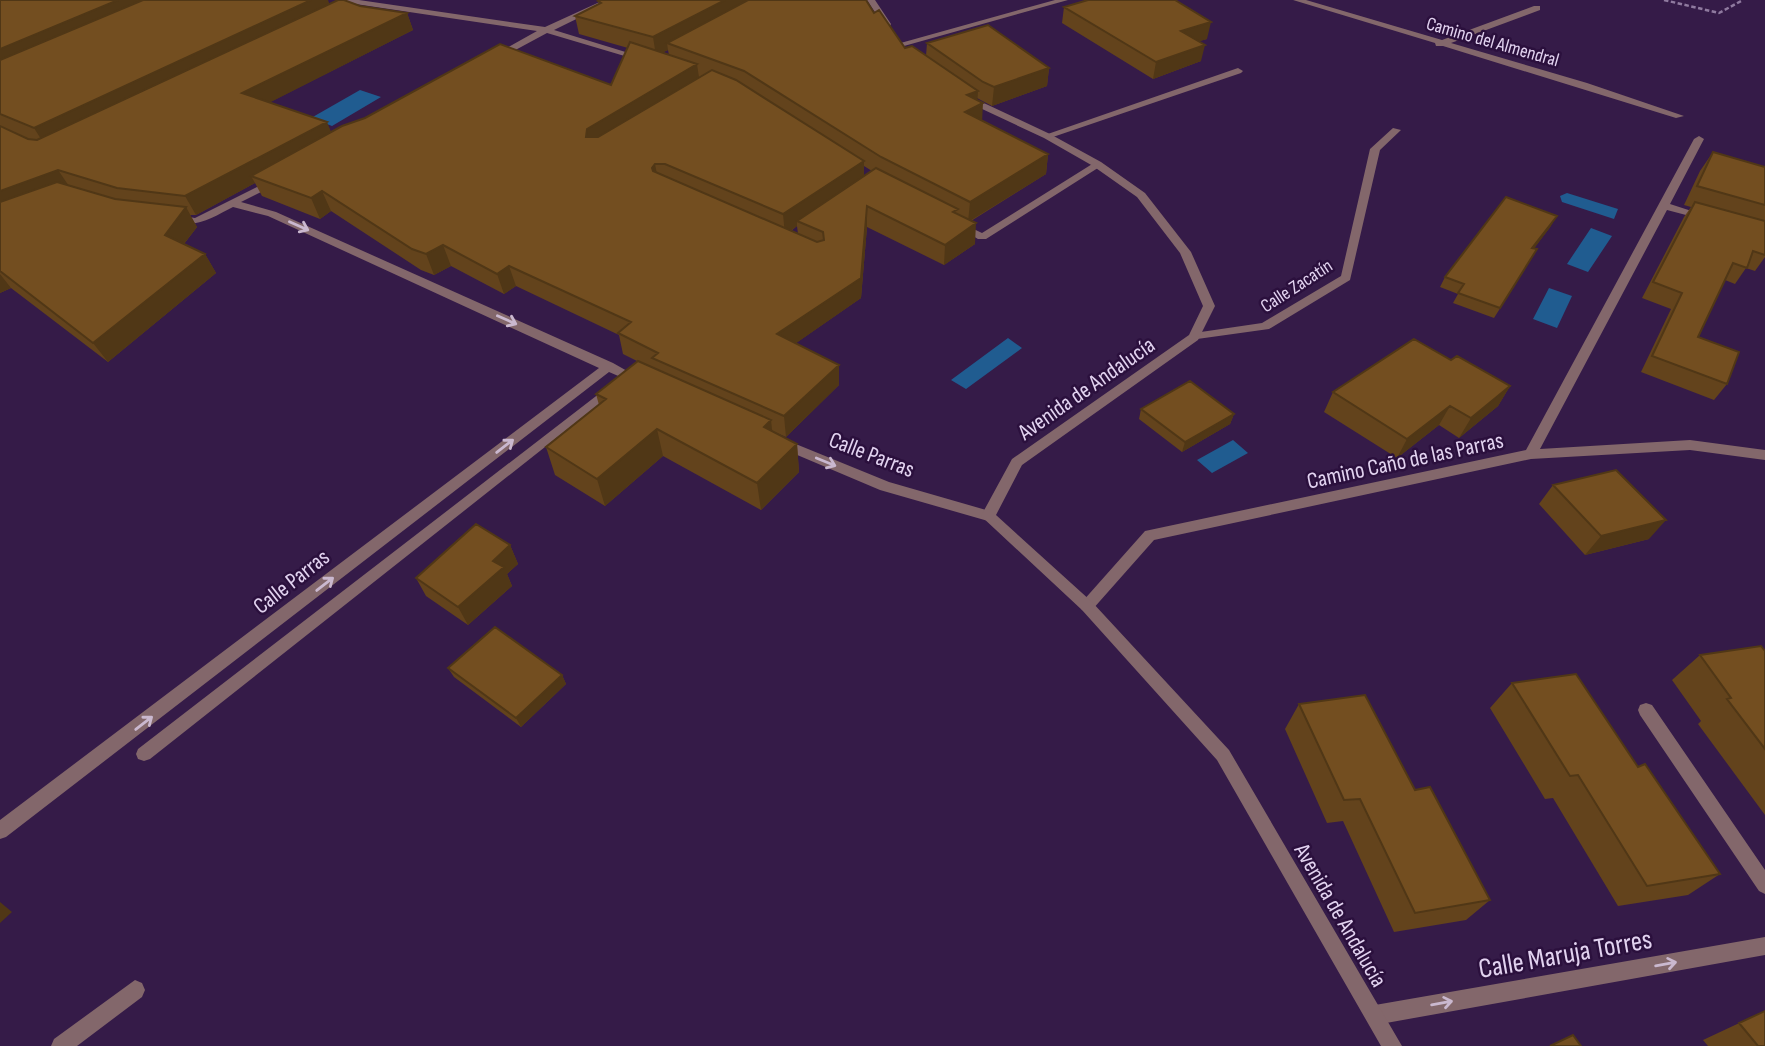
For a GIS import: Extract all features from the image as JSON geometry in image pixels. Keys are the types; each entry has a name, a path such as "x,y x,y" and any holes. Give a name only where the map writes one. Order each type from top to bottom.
{"street":[{"path":"342,0 546,30 657,62"},
{"path":"486,63 546,30 611,0"},
{"path":"871,0 905,50 1064,0"},
{"name":"Camino del Almendral","path":"1297,0 1602,90 1679,116"},
{"path":"347,10 360,4"},
{"path":"1439,44 1537,8"},
{"path":"1047,136 1238,71"},
{"name":"Avenida de Andalucía","path":"954,89 977,105 1047,136 1097,164 1141,195 1185,252 1209,306 1194,337 1017,462 988,516 1087,606 1223,755 1392,1046"},
{"name":"Calle Zacatín","path":"1194,337 1265,326 1346,278 1375,149 1396,130"},
{"path":"1531,454 1699,139"},
{"path":"947,218 982,237 1097,164"},
{"path":"169,218 197,221 235,204 283,177"},
{"path":"235,204 272,214 653,387"},
{"path":"1665,206 1715,220"},
{"name":"Calle Parras","path":"0,831 609,366"},
{"name":"Calle Parras","path":"144,754 628,376"},
{"name":"Calle Parras","path":"766,436 886,486 988,516"},
{"name":"Camino Caño de las Parras","path":"1087,606 1150,536 1531,454 1690,445 1765,455"},
{"path":"1646,710 1765,885"},
{"name":"Calle Maruja Torres","path":"1375,1015 1765,946"},
{"path":"61,1046 135,990"}],"path":[{"path":"1664,0 1719,13 1744,0"}],"water":[{"path":"360,90 381,97 332,126 311,118"},
{"path":"1567,193 1618,209 1614,219 1562,202 1560,196"},
{"path":"1591,228 1612,236 1588,272 1567,264"},
{"path":"1549,288 1572,296 1557,328 1533,319"},
{"path":"1008,338 1022,348 966,389 951,380"},
{"path":"1233,440 1248,453 1212,473 1197,460"}],"building":[{"path":"0,0 118,0 0,49"},
{"path":"143,0 311,0 34,128 0,114 0,60"},
{"path":"338,0 407,13 242,93 327,122 185,196 117,188 58,170 0,191 0,126 28,139 37,140"},
{"path":"725,0 653,37 575,16 601,3 598,1"},
{"path":"748,0 866,0 874,13 879,10 905,48 912,46 978,91 967,95 983,103 965,112 1048,154 970,202 881,157 744,71 667,43"},
{"path":"1088,0 1175,0 1211,22 1181,31 1205,45 1156,62 1064,7"},
{"path":"988,25 1049,68 994,87 927,43"},
{"path":"630,42 697,64 587,129 586,137 598,137 712,70 736,80 864,161 783,214 665,164 655,164 653,171 817,242 824,240 823,232 797,221 876,168 958,209 953,212 976,223 945,245 867,206 861,278 777,334 839,365 784,416 652,358 658,353 618,333 631,322 509,266 497,274 443,245 426,254 412,249 322,191 311,198 251,176 342,126 365,118 500,44 611,85"},
{"path":"1713,152 1765,167 1765,205 1697,186"},
{"path":"57,182 115,199 186,207 165,235 205,254 93,343 0,271 0,202"},
{"path":"1506,197 1557,216 1532,248 1537,249 1500,308 1458,293 1464,284 1445,277"},
{"path":"1695,202 1765,221 1765,255 1753,251 1747,268 1733,263 1698,337 1739,352 1727,384 1652,356 1682,293 1653,282"},
{"path":"1414,339 1451,360 1457,356 1510,386 1471,418 1450,406 1407,439 1333,392"},
{"path":"638,361 771,420 764,427 797,444 757,483 657,429 597,479 546,447 606,399 596,394"},
{"path":"1190,381 1234,414 1185,442 1141,409"},
{"path":"1616,470 1666,520 1601,536 1553,485"},
{"path":"476,524 510,545 493,561 504,567 458,607 416,578"},
{"path":"495,627 562,675 516,718 448,668"},
{"path":"1761,646 1765,651 1765,749 1727,699 1731,698 1700,655"},
{"path":"1576,674 1638,767 1645,764 1720,874 1647,886 1578,775 1570,776 1512,683"},
{"path":"1365,695 1415,790 1430,787 1490,900 1415,913 1360,799 1344,800 1299,704"},
{"path":"1765,1011 1765,1046 1758,1046 1739,1023"},
{"path":"1573,1035 1581,1046 1550,1046"}]}
